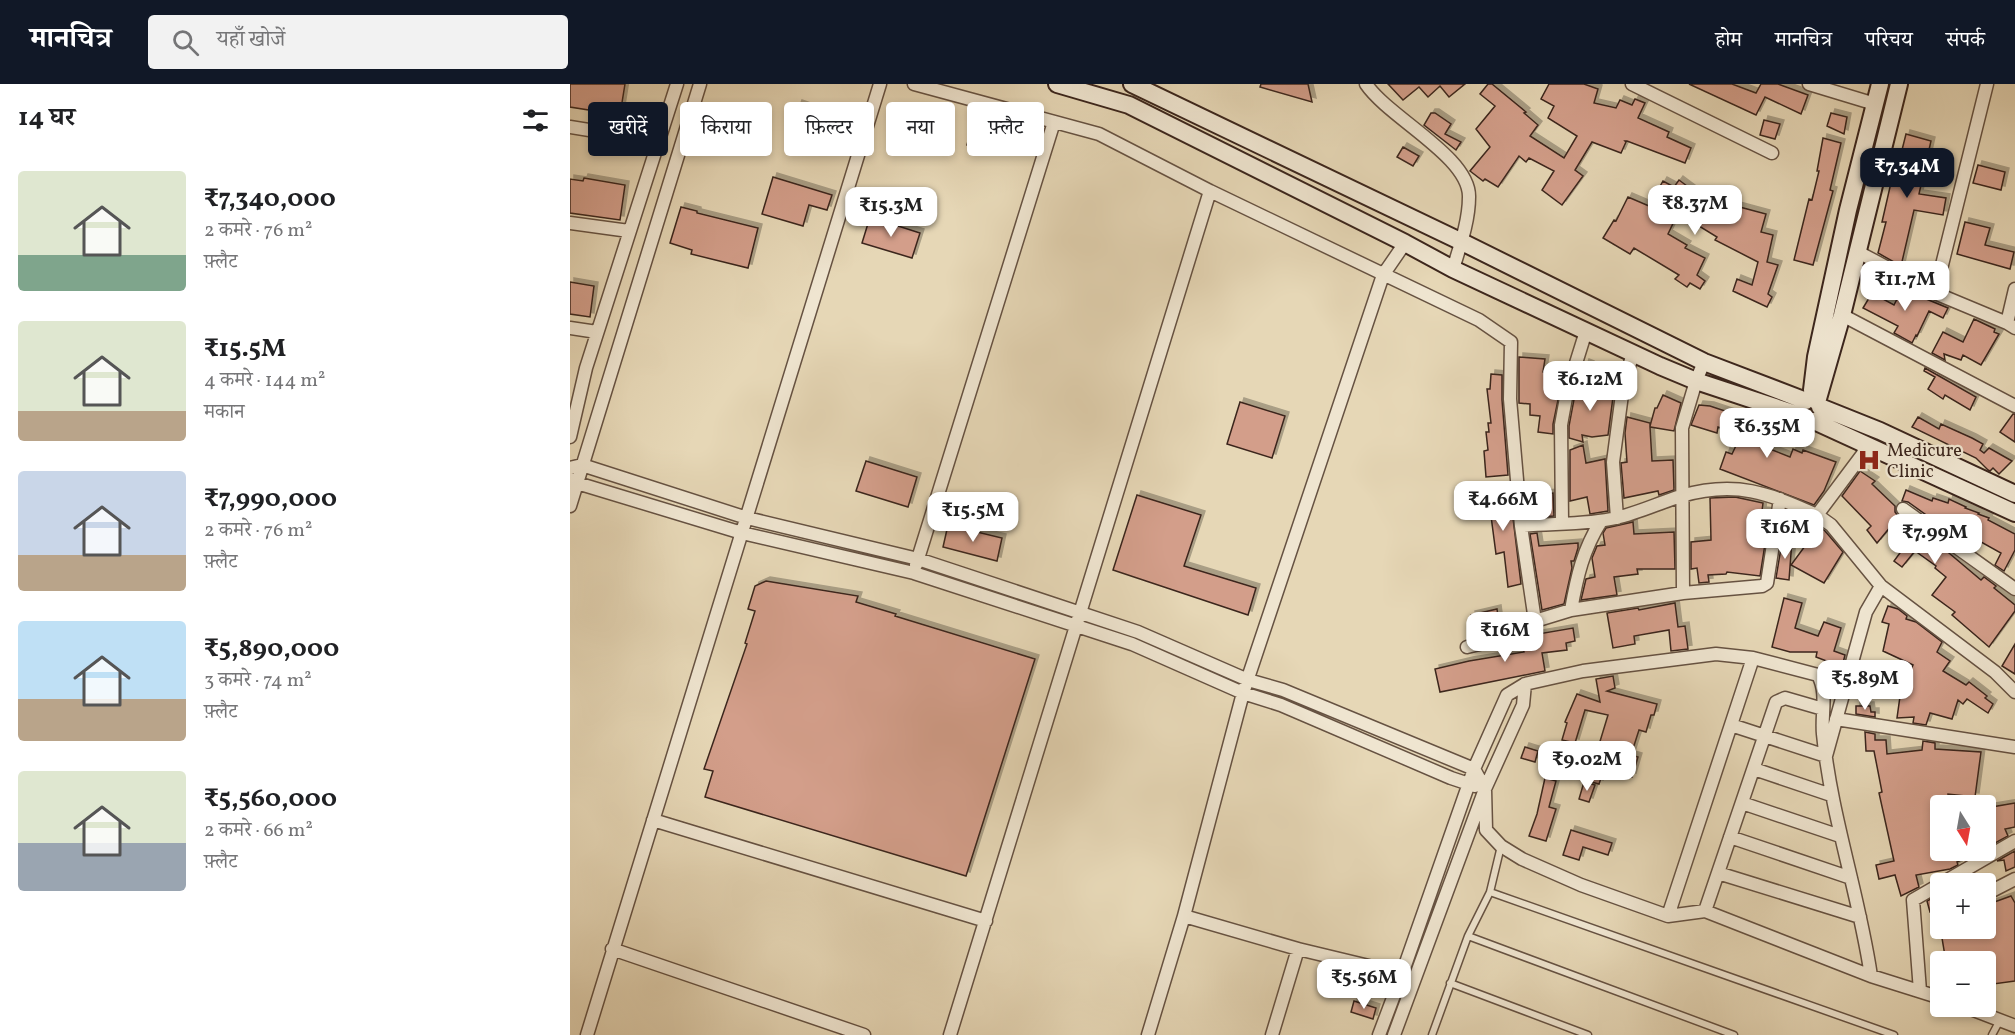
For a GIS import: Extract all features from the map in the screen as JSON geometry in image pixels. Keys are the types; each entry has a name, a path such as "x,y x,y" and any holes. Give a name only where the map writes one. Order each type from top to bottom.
{"main road":[{"path":"1057,84 1129,105 1453,269 1696,381 1811,408 1868,447 2015,513"},
{"path":"1132,84 1462,242 1704,362 1811,408 1880,431 2015,494"},
{"path":"1811,408 1816,357 1848,210 1880,84"},
{"path":"1811,408 1842,315 1899,84"}],"street":[{"path":"668,110 677,84"},
{"path":"570,506 576,467 700,84"},
{"path":"587,1035 880,84"},
{"path":"914,84 1099,134 1210,191 1479,320 1511,342 1510,399 1521,526 1535,621"},
{"path":"1366,84 1374,96 1438,148 1458,168 1470,196 1462,242 1453,269"},
{"path":"1632,84 1772,153"},
{"path":"1809,84 1875,104"},
{"path":"1935,293 1987,84"},
{"path":"914,573 1054,122"},
{"path":"570,127 588,130"},
{"path":"570,437 586,368 652,156"},
{"path":"950,1035 1210,191"},
{"path":"570,223 629,231"},
{"path":"1149,1035 1184,916 1243,693 1383,275 1405,243"},
{"path":"1858,252 1935,293 2011,326 2015,289"},
{"path":"1842,315 2015,406"},
{"path":"570,328 597,332"},
{"path":"1562,522 1561,425 1567,392 1586,331"},
{"path":"1617,518 1613,462 1623,387 1633,353"},
{"path":"1683,593 1682,429 1704,362"},
{"path":"1817,515 1868,447"},
{"path":"576,467 747,518 918,559 1077,619 1243,693 1281,705 1468,784 1485,789"},
{"path":"574,481 742,533 914,573 1077,619 1138,632 1248,680 1283,690 1474,769 1485,789 1486,830 1501,846 1522,859 1581,885 1668,916 1705,911 1871,976 1930,994"},
{"path":"1521,526 1601,521 1617,518 1683,495 1728,488 1752,490 1780,499 1817,515 1831,525 1881,586 1995,672 2015,692"},
{"path":"1467,647 1519,632 1535,621 1571,610 1683,593 1762,586 1767,583 1780,499"},
{"path":"1903,509 2015,589"},
{"path":"1571,610 1577,574 1589,540 1601,521"},
{"path":"1826,756 1866,612 1881,586"},
{"path":"1379,1035 1468,784 1507,695 1525,684 1583,671 1716,654 1753,658 1818,675 1824,685 1823,732 1831,795 1860,917 1871,976"},
{"path":"1668,916 1753,658"},
{"path":"1394,1035 1485,789 1523,705 1525,684"},
{"path":"1705,911 1776,702 1785,698 1823,709"},
{"path":"1836,719 2015,747"},
{"path":"1731,725 1826,756"},
{"path":"1754,769 1831,795"},
{"path":"1742,803 1840,836"},
{"path":"653,820 986,921"},
{"path":"1730,837 1851,878"},
{"path":"1920,991 1913,900 2015,842"},
{"path":"1718,873 1860,917"},
{"path":"1996,889 2015,879"},
{"path":"1184,916 1298,949 1402,974"},
{"path":"612,949 864,1035"},
{"path":"1272,1035 1298,949"},
{"path":"1992,1017 2015,1026"}],"lane":[{"path":"1432,1035 1468,936 1490,892 1501,846"},
{"path":"1490,892 1894,1035"},
{"path":"1468,936 1734,1035"},
{"path":"1450,983 1588,1035"},
{"path":"1992,1035 2000,1020"}],"building":[{"path":"570,84 625,84 622,102 588,102 588,110 570,107"},
{"path":"1261,84 1308,84 1312,102 1260,87"},
{"path":"1388,84 1465,84 1449,97 1440,86 1428,97 1419,87 1403,100"},
{"path":"1488,84 1492,84 1538,125 1530,136 1564,158 1577,136 1548,118 1554,106 1541,99 1549,84 1584,84 1598,89 1594,103 1616,108 1620,100 1632,105 1635,99 1645,103 1638,118 1669,132 1667,137 1691,148 1685,163 1627,141 1621,153 1592,142 1575,170 1583,176 1562,205 1542,190 1554,171 1529,158 1526,162 1519,156 1498,187 1485,179 1483,181 1470,171 1490,147 1476,129 1495,106 1480,94"},
{"path":"1689,84 1732,84 1756,93 1761,84 1778,84 1808,95 1801,114 1765,97 1756,115"},
{"path":"1431,113 1435,113 1451,124 1445,134 1461,142 1456,150 1424,125"},
{"path":"1831,113 1847,117 1844,134 1827,126"},
{"path":"1764,120 1780,124 1775,139 1760,135"},
{"path":"1906,134 1931,141 1919,194 1946,198 1943,215 1914,210 1901,266 1878,253 1886,222 1882,222 1890,187"},
{"path":"1823,138 1841,143 1830,190 1833,191 1813,265 1794,260 1809,199 1812,200 1819,171 1817,171"},
{"path":"1403,147 1419,156 1413,166 1397,157"},
{"path":"1978,165 2005,172 2001,190 1973,183"},
{"path":"773,177 832,195 827,210 809,205 803,226 762,214"},
{"path":"584,178 625,185 620,220 570,213 570,179 583,181"},
{"path":"1679,180 1711,204 1713,201 1730,209 1732,205 1766,214 1761,232 1773,235 1767,262 1778,265 1768,294 1772,297 1767,307 1733,291 1737,279 1752,285 1758,262 1715,240 1717,237 1678,213 1668,234 1687,245 1685,248 1705,258 1697,275 1705,281 1700,289 1690,283 1687,287 1675,279 1679,275 1634,248 1630,254 1603,238 1614,220 1616,221 1628,197 1649,206 1663,181 1674,187"},
{"path":"681,207 758,228 748,268 691,254 692,250 670,243"},
{"path":"870,217 920,233 912,258 862,243"},
{"path":"1965,222 1990,228 1985,245 2014,252 2010,269 1957,254"},
{"path":"570,282 594,286 590,317 570,314"},
{"path":"1902,289 1948,308 1943,318 1929,311 1912,343 1894,333 1898,326 1863,308 1872,293 1894,305"},
{"path":"1974,319 1995,329 1994,332 1999,334 1981,365 1963,355 1961,360 1944,354 1945,360 1932,353 1943,332 1963,342"},
{"path":"1519,357 1545,359 1543,372 1563,376 1553,434 1538,432 1540,416 1530,415 1530,404 1519,403"},
{"path":"1585,363 1590,365 1581,386 1613,397 1608,435 1592,437 1582,435 1583,442 1569,438 1569,426 1575,394"},
{"path":"1925,368 1976,397 1970,410 1945,395 1943,399 1928,389 1935,377 1924,371"},
{"path":"1491,374 1502,375 1508,475 1486,477 1484,451 1488,450 1486,432 1489,432 1488,423 1491,423 1487,389 1490,389"},
{"path":"1663,395 1681,403 1674,431 1650,427 1652,461 1673,460 1674,490 1659,495 1658,491 1624,498 1621,463 1627,462 1625,433 1627,417 1650,423 1650,426 1655,408"},
{"path":"1240,402 1285,416 1272,458 1227,444"},
{"path":"1699,405 1710,406 1749,419 1747,424 1760,428 1757,438 1772,444 1770,449 1790,457 1793,449 1802,453 1803,450 1836,462 1824,491 1814,505 1720,469 1726,452 1732,454 1741,435 1718,427 1717,433 1691,425"},
{"path":"2015,414 2015,442 2000,432"},
{"path":"1918,417 1939,429 1941,424 1983,444 1980,450 1984,453 1989,448 2012,461 1999,474 1993,468 1990,471 1976,458 1912,427"},
{"path":"1583,445 1586,463 1605,459 1608,511 1590,514 1587,497 1570,501 1570,450"},
{"path":"866,461 917,477 908,507 856,491"},
{"path":"1860,471 1875,481 1872,484 1895,506 1898,516 1943,548 1981,580 1984,577 1996,586 1994,588 2015,605 2015,611 1989,647 1952,615 1955,612 1932,595 1946,577 1935,568 1936,566 1915,551 1902,567 1894,561 1908,542 1892,525 1877,543 1867,530 1871,526 1842,496"},
{"path":"1906,490 1932,501 1933,498 1948,503 1949,499 1989,518 1988,520 2015,534 2015,550 2004,571 1995,565 2001,553 1972,537 1977,529 1950,518 1946,529 1908,502 1902,501"},
{"path":"1544,491 1544,494 1553,493 1554,516 1535,517 1533,493"},
{"path":"1510,493 1521,584 1508,587 1504,552 1496,554 1491,516 1476,517 1475,504 1477,500"},
{"path":"1137,495 1201,515 1184,566 1256,588 1248,615 1113,570"},
{"path":"1735,497 1763,503 1762,511 1770,512 1760,576 1727,572 1726,574 1708,575 1709,582 1699,583 1697,568 1691,569 1691,542 1711,540 1710,498"},
{"path":"1633,522 1634,534 1674,532 1675,569 1637,569 1638,574 1614,577 1617,595 1581,600 1586,579 1595,577 1592,558 1597,546 1605,545 1603,533 1606,528"},
{"path":"948,525 1002,538 997,561 943,547"},
{"path":"1819,527 1843,552 1824,583 1791,565"},
{"path":"1784,530 1785,540 1792,540 1789,580 1776,578"},
{"path":"1537,533 1539,546 1578,543 1574,561 1571,561 1572,568 1564,604 1542,610 1530,534"},
{"path":"766,581 858,596 856,602 896,614 895,616 1035,659 966,876 705,797 713,771 704,769 747,644 745,643 755,611 748,609 755,586"},
{"path":"1784,598 1802,603 1795,628 1818,636 1824,622 1841,628 1834,651 1845,655 1842,667 1816,657 1817,652 1790,652 1772,647"},
{"path":"1675,603 1678,627 1685,626 1688,649 1671,651 1669,630 1634,636 1635,644 1613,648 1607,613"},
{"path":"1888,606 1898,609 1907,616 1906,619 1916,622 1942,642 1937,652 1950,661 1943,671 1966,685 1969,682 1987,696 1985,698 1993,704 1988,713 1967,699 1963,704 1958,700 1952,719 1930,713 1926,725 1913,723 1914,717 1897,718 1903,675 1908,677 1913,665 1883,651 1889,624 1882,622"},
{"path":"1497,609 1499,624 1491,626 1491,630 1475,632 1471,615"},
{"path":"1573,628 1575,641 1566,643 1567,650 1542,653 1545,671 1440,692 1435,669 1524,652 1522,642 1539,637 1538,634"},
{"path":"2015,644 2015,674 2002,666"},
{"path":"1613,676 1615,688 1607,691 1657,704 1646,732 1639,730 1631,755 1638,757 1632,777 1604,769 1599,784 1588,781 1608,715 1585,710 1575,743 1562,740 1567,723 1565,722 1577,694 1600,702 1596,679"},
{"path":"1856,706 1870,706 1871,712 1875,712 1875,717 1856,714"},
{"path":"1865,732 1875,734 1875,740 1886,740 1887,754 1922,750 1923,741 1935,743 1935,749 1981,752 1975,795 1930,795 1930,861 1959,861 1958,865 1950,869 1916,875 1919,887 1901,896 1895,875 1879,879 1876,865 1894,861 1879,793 1882,792 1874,751 1866,751"},
{"path":"1525,747 1538,751 1535,762 1521,758"},
{"path":"1545,778 1556,781 1549,807 1556,809 1546,841 1529,836 1537,814"},
{"path":"1584,782 1595,785 1589,802 1579,799"},
{"path":"2015,803 2015,827 2005,829 2008,836 1996,843 1996,806"},
{"path":"1571,830 1612,843 1608,855 1583,847 1579,860 1563,855"},
{"path":"2015,851 2015,867 2006,871 2004,860 1997,861"},
{"path":"2011,896 2015,903 2015,981 1996,984 1996,951 1944,951 1942,939 1996,939 1996,901"},
{"path":"1354,1001 1376,1008 1373,1019 1351,1012"}],"place":[{"name":"Medicure Clinic","path":"1869,460"}]}
